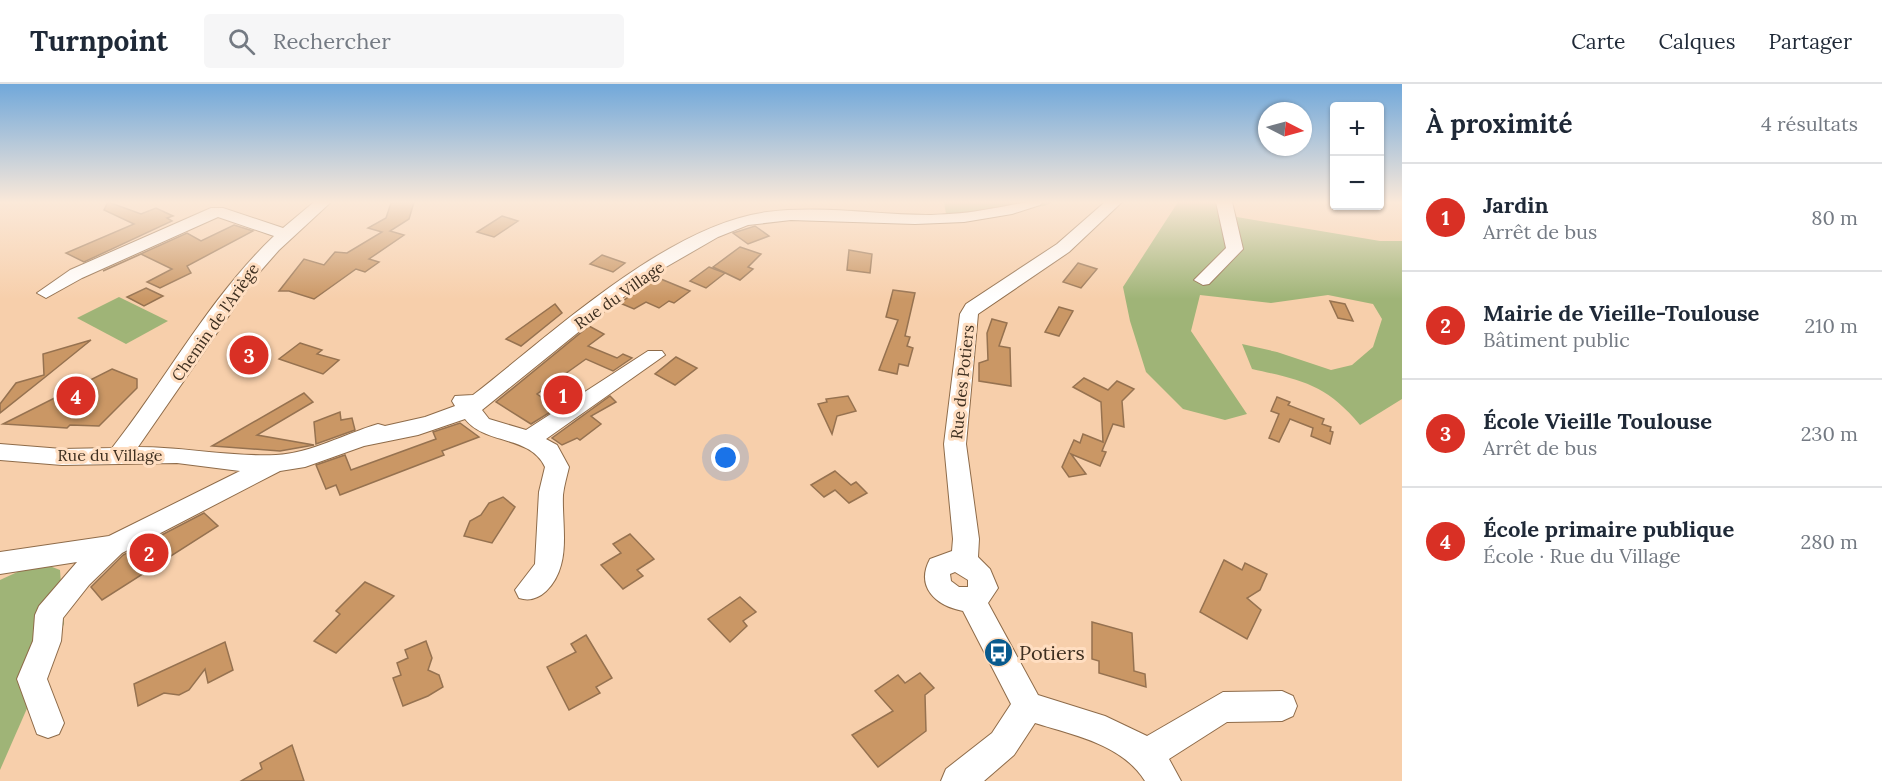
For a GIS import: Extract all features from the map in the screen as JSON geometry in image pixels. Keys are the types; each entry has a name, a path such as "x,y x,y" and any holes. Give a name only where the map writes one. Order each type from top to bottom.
{"street":[{"path":"46,293 76,274 166,235"},
{"name":"Chemin de l'Ariège","path":"122,451 155,409 239,283 285,235"},
{"name":"Rue du Village","path":"0,452 62,457 122,451 231,462 277,463 305,459 364,438 436,422 508,376 623,288 715,235"},
{"name":"Rue des Potiers","path":"1028,706 972,600 954,598 937,583 936,574 939,567 954,561 964,562 966,539 955,444 969,314 973,308 1063,248 1078,235"},
{"path":"1203,280 1235,249 1232,235"},
{"path":"529,439 655,355"},
{"path":"465,404 481,424 489,429 529,439 549,451 557,466 551,492 548,564 542,576 529,590"},
{"path":"0,563 46,554 90,551 115,545 277,463"},
{"path":"48,723 32,679 47,641 49,615 79,577 115,545"},
{"path":"958,781 1003,744 1028,706 1103,731 1146,755 1164,781"},
{"path":"1146,755 1223,707 1282,706"}],"green space":[{"path":"1157,235 1341,235 1380,241 1402,241 1402,399 1360,425 1336,400 1324,392 1299,381 1252,369 1242,344 1277,352 1331,370 1352,365 1373,347 1382,319 1373,304 1328,295 1271,303 1200,295 1191,331 1247,414 1225,420 1183,409 1146,372 1130,321 1123,287"},
{"path":"119,297 168,321 126,344 77,318"},
{"path":"39,562 60,570 64,624 0,770 0,580"}],"building":[{"path":"109,235 143,235 84,262 66,253"},
{"path":"184,235 190,235 201,241 214,235 246,235 187,266 191,273 160,288 147,282 172,269 141,254 103,271"},
{"path":"378,235 404,235 369,259 379,262 365,272 356,269 314,299 289,291 279,291 304,259 324,265 335,252 347,253"},
{"path":"735,235 769,236 748,244"},
{"path":"740,247 761,254 748,267 753,269 740,280 713,267"},
{"path":"849,250 872,254 870,273 847,270"},
{"path":"602,255 625,263 613,272 590,264"},
{"path":"1078,263 1097,269 1081,288 1063,282"},
{"path":"709,267 725,273 706,288 690,281"},
{"path":"656,277 690,291 674,303 669,301 659,308 646,302 634,309 620,303"},
{"path":"146,288 163,296 144,306 127,297"},
{"path":"893,290 915,293 905,336 910,337 907,346 913,348 908,366 899,364 897,374 879,370 898,320 886,317"},
{"path":"1330,301 1345,304 1353,321 1338,318"},
{"path":"555,304 562,313 521,346 506,339"},
{"path":"1059,307 1073,311 1059,336 1045,332"},
{"path":"992,319 1007,323 999,346 1010,348 1011,386 979,381 979,363 988,360 987,333"},
{"path":"589,326 604,334 588,346 617,358 623,354 632,358 613,371 586,359 537,394 557,408 531,424 496,402"},
{"path":"91,340 0,413 0,404 16,383 44,375 43,354"},
{"path":"300,343 322,350 317,354 339,360 323,374 279,359"},
{"path":"676,357 697,368 675,385 655,374"},
{"path":"112,369 137,379 137,388 99,426 70,425 67,428 3,424"},
{"path":"1084,378 1108,390 1117,381 1134,389 1122,401 1124,427 1113,424 1102,451 1106,452 1100,466 1071,454 1086,474 1069,477 1062,467 1074,440 1080,443 1083,434 1103,442 1101,402 1073,387"},
{"path":"304,393 313,402 257,435 314,445 280,451 212,446"},
{"path":"610,396 616,402 591,416 601,424 580,440 577,438 562,445 552,438"},
{"path":"848,396 856,411 837,416 832,434 818,404 827,402 826,399"},
{"path":"1277,397 1290,402 1288,405 1324,419 1322,424 1331,427 1330,431 1333,432 1330,444 1311,436 1313,428 1290,419 1279,442 1269,438 1279,414 1271,411"},
{"path":"340,412 341,420 352,418 355,430 316,444 314,422"},
{"path":"460,423 479,437 442,451 444,455 340,495 336,485 326,489 316,465 345,455 351,470 436,439 433,432"},
{"path":"835,471 851,485 856,482 867,493 849,503 835,490 824,497 811,485"},
{"path":"503,497 515,507 492,543 464,536 470,521 481,515 489,503"},
{"path":"204,513 218,526 102,600 91,587 123,555"},
{"path":"630,534 654,559 637,570 643,576 623,589 601,565 621,553 613,544"},
{"path":"1224,560 1242,570 1245,563 1267,574 1260,590 1247,598 1261,610 1247,639 1200,612"},
{"path":"365,582 394,596 336,653 314,641 340,614 336,611"},
{"path":"740,597 756,612 743,621 747,626 730,642 708,619"},
{"path":"1092,622 1132,633 1134,671 1145,674 1146,687 1099,673 1099,661 1092,659"},
{"path":"586,635 612,678 596,687 600,693 569,710 547,667 576,652 571,644"},
{"path":"426,641 432,658 428,670 439,675 443,687 403,706 393,678 401,675 397,663 408,658 405,650"},
{"path":"225,642 233,670 208,683 205,669 189,690 179,695 164,693 138,706 134,684"},
{"path":"920,673 934,688 925,695 926,731 878,767 852,735 893,711 875,691 898,675 905,683"},
{"path":"292,745 304,781 241,781 262,769 260,763"}],"place":[{"name":"École Vieille Toulouse","path":"249,355"},
{"name":"Jardin","path":"563,395"},
{"name":"École primaire publique","path":"76,396"},
{"name":"Mairie de Vieille-Toulouse","path":"149,553"},
{"name":"Potiers","path":"998,652"}]}
